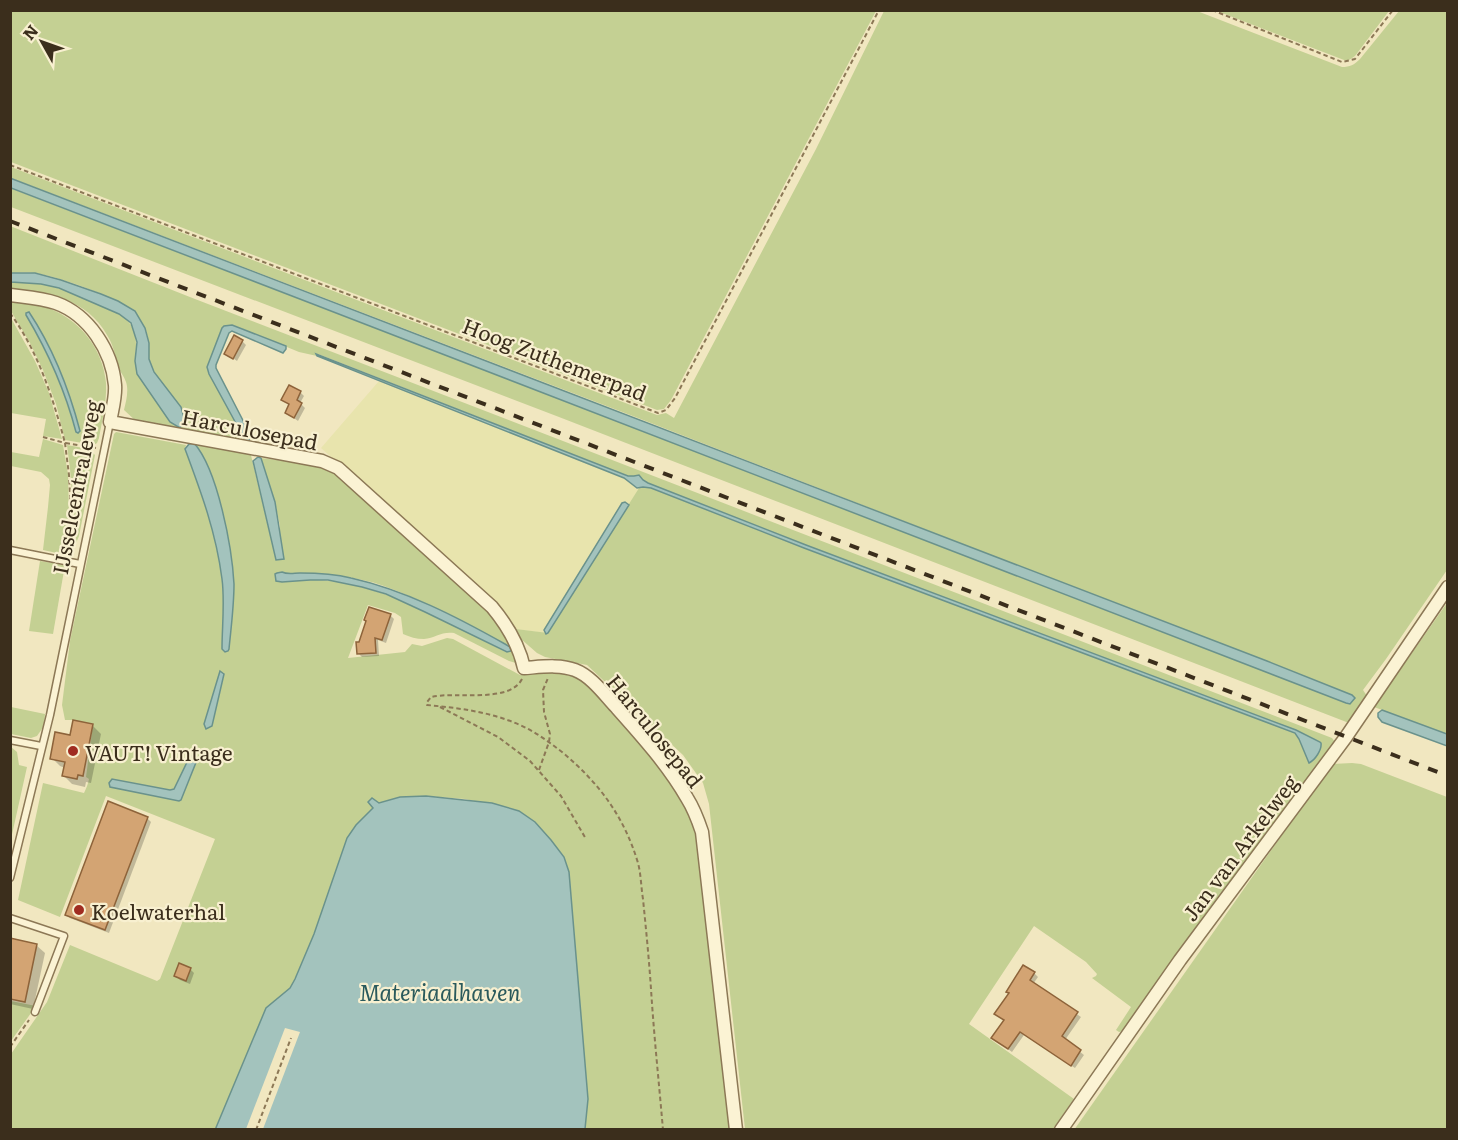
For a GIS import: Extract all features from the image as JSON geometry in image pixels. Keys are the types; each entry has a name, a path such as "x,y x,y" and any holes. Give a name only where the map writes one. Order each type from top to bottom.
{"street":[{"name":"IJsselcentraleweg","path":"10,296 57,303 90,326 102,344 111,365 115,386 110,422"},
{"name":"Harculosepad","path":"110,422 322,462 338,468 492,607 520,652 524,668 551,667 575,670 587,677 608,698 656,754 683,791 694,811 703,840 736,1130"},
{"name":"Jan van Arkelweg","path":"1061,1130 1193,942 1346,737 1448,587"}],"lane":[{"name":"IJsselcentraleweg","path":"10,878 50,715 77,564 110,422"},
{"path":"10,550 77,564"},
{"path":"10,740 41,746"},
{"path":"10,918 63,936 35,1012"}],"path":[{"name":"Hoog Zuthemerpad","path":"10,165 658,413 666,410 675,398 879,10"},
{"path":"1212,10 1342,62 1355,59 1392,10"},
{"path":"10,314 22,332 43,375 54,403 65,443 77,564"},
{"path":"43,437 104,450"},
{"path":"539,770 550,734 544,712 543,690 551,667"},
{"path":"524,668 521,682 512,690 486,695 450,694 430,697 427,702 428,705 451,707 499,717 521,725 549,742 582,770 609,801 626,831 639,865 663,1130"},
{"path":"438,706 498,737 530,761 561,796 586,839"},
{"path":"10,1047 35,1012"},
{"path":"255,1130 291,1038"}],"shaded area":[{"path":"379,381 624,478 639,488 629,505 622,503 544,630 545,633 516,629 495,602 321,448"}],"green space":[{"path":"10,11 876,11 671,400 664,409 657,410 11,162"},
{"path":"884,11 1197,11 1347,67 1360,59 1399,11 1447,11 1447,570 1363,690 1367,696 1349,723 11,207 10,188 1350,704 1352,695 11,178 11,167 657,415 666,413 674,418 816,149"},
{"path":"1217,11 1389,11 1355,56 1344,60"},
{"path":"10,226 1332,738 1335,742 1200,923 1124,1031 1116,1030 1131,1007 1092,978 1097,974 1086,962 1034,926 969,1024 1074,1099 1053,1129 745,1129 709,804 703,783 683,755 587,665 545,657 537,653 521,639 516,629 548,633 639,488 651,488 1295,733 1309,762 1321,743 1296,730 806,545 648,483 637,476 628,476 318,354 317,356 299,352 233,325 224,326 209,374 242,434 238,441 137,422 124,410 127,385 118,366 111,342 99,323 78,305 52,295 11,289 11,282 39,283 63,290 91,300 126,319 135,334 135,361 181,407 152,368 144,326 134,312 114,299 56,278 31,273 11,273"},
{"path":"10,302 34,304 55,311 77,325 94,345 104,370 106,390 99,438 94,445 65,440 56,404 43,370 11,311","holes":["28,312 49,346 60,370 73,406 79,433 76,432 55,372 26,315"]},
{"path":"11,318 35,361 49,393 62,439 43,436 46,419 11,413"},
{"path":"116,432 186,445 185,449 216,545 222,579 222,649 225,652 229,649 234,600 230,551 217,490 203,455 194,443 250,451 276,560 280,526 261,458 319,465 335,471 500,622 518,661 516,663 509,661 454,633 424,639 408,636 403,634 401,617 368,605 348,658 405,652 412,644 422,646 447,638 453,639 520,675 562,671 586,681 669,777 697,827 732,1129 217,1129 235,1084 215,1129 11,1130 11,1054 47,1002 70,945 157,981 160,979 215,839 106,796 60,917 18,900 43,783 84,793 89,779 86,777 93,724 65,720 62,705 70,641","holes":["286,574 341,576 384,586 461,620 505,644 506,652 426,611 370,589 312,580 282,582","223,672 212,726 204,724","190,757 197,760 181,800 112,779 174,789","401,797 465,799 519,811 535,822 564,857 366,816 378,805"]},
{"path":"43,439 63,445 68,474 70,552 66,555 43,550 49,479 41,472 11,466 11,452 39,457"},
{"path":"67,445 89,449 95,455 76,543 70,469"},
{"path":"40,561 65,565 53,634 29,631"},
{"path":"1447,603 1447,734 1374,707"},
{"path":"11,707 45,714 44,726 37,736 31,738 11,734"},
{"path":"11,747 17,752 19,765 27,767 11,839"},
{"path":"1332,764 1361,764 1447,797 1447,1129 1074,1130"},
{"path":"11,1001 36,1006 11,1041"}],"water":[{"path":"10,178 1267,661 1355,698 1350,704 1346,703 11,188"},
{"path":"11,273 35,273 61,280 118,301 135,311 145,328 149,343 149,359 154,372 181,407 185,421 180,428 170,422 137,374 135,361 137,342 131,323 119,314 59,288 11,282"},
{"path":"29,312 46,340 59,369 76,415 80,431 78,433 55,372 26,315"},
{"path":"232,325 286,346 283,353 232,331 229,333 216,365 251,436 249,440 244,438 207,367 222,328"},
{"path":"316,354 628,476 639,475 648,483 806,545 1296,730 1320,742 1319,752 1309,763 1295,733 651,488 637,488 624,478"},
{"path":"194,443 203,455 217,490 230,551 234,600 229,649 225,652 222,649 222,579 216,545 185,449 189,444"},
{"path":"258,457 261,458 275,502 284,559 276,560 253,461"},
{"path":"622,503 629,505 546,634 544,630"},
{"path":"282,572 339,576 371,583 430,605 510,647 511,651 507,652 386,594 328,580 276,581 275,574"},
{"path":"220,671 224,674 212,726 206,729 204,724"},
{"path":"1382,710 1447,734 1447,746 1382,722 1378,713"},
{"path":"190,756 197,760 179,801 110,787 109,783 112,779 174,789"},
{"name":"Materiaalhaven","path":"426,796 492,803 519,811 535,822 564,857 569,872 588,1099 585,1129 215,1130 266,1008 290,988 295,979 314,934 347,838 373,808 368,802 372,798 379,803 400,797"}],"pier":[{"path":"285,1028 300,1032 263,1129 246,1129"}],"building":[{"path":"234,335 243,340 233,359 224,354"},
{"path":"289,385 301,391 297,400 302,403 294,418 285,413 289,404 281,400"},
{"path":"369,607 391,614 382,640 375,638 376,653 357,654 356,642 359,642"},
{"path":"73,720 93,724 83,776 78,775 77,779 62,776 65,762 50,759 55,732 70,735"},
{"name":"Koelwaterhal","path":"108,801 148,817 105,930 65,915"},
{"path":"10,938 37,944 25,1002 10,999"},
{"path":"179,963 191,968 186,981 174,976"},
{"path":"1023,965 1035,972 1030,980 1078,1012 1062,1036 1081,1050 1071,1066 1020,1032 1008,1049 991,1038 1004,1020 994,1014 1009,993 1006,992"}],"railway":[{"path":"10,221 1448,776"}],"place":[{"name":"VAUT! Vintage","path":"73,751"},
{"name":"Koelwaterhal","path":"79,910"}]}
